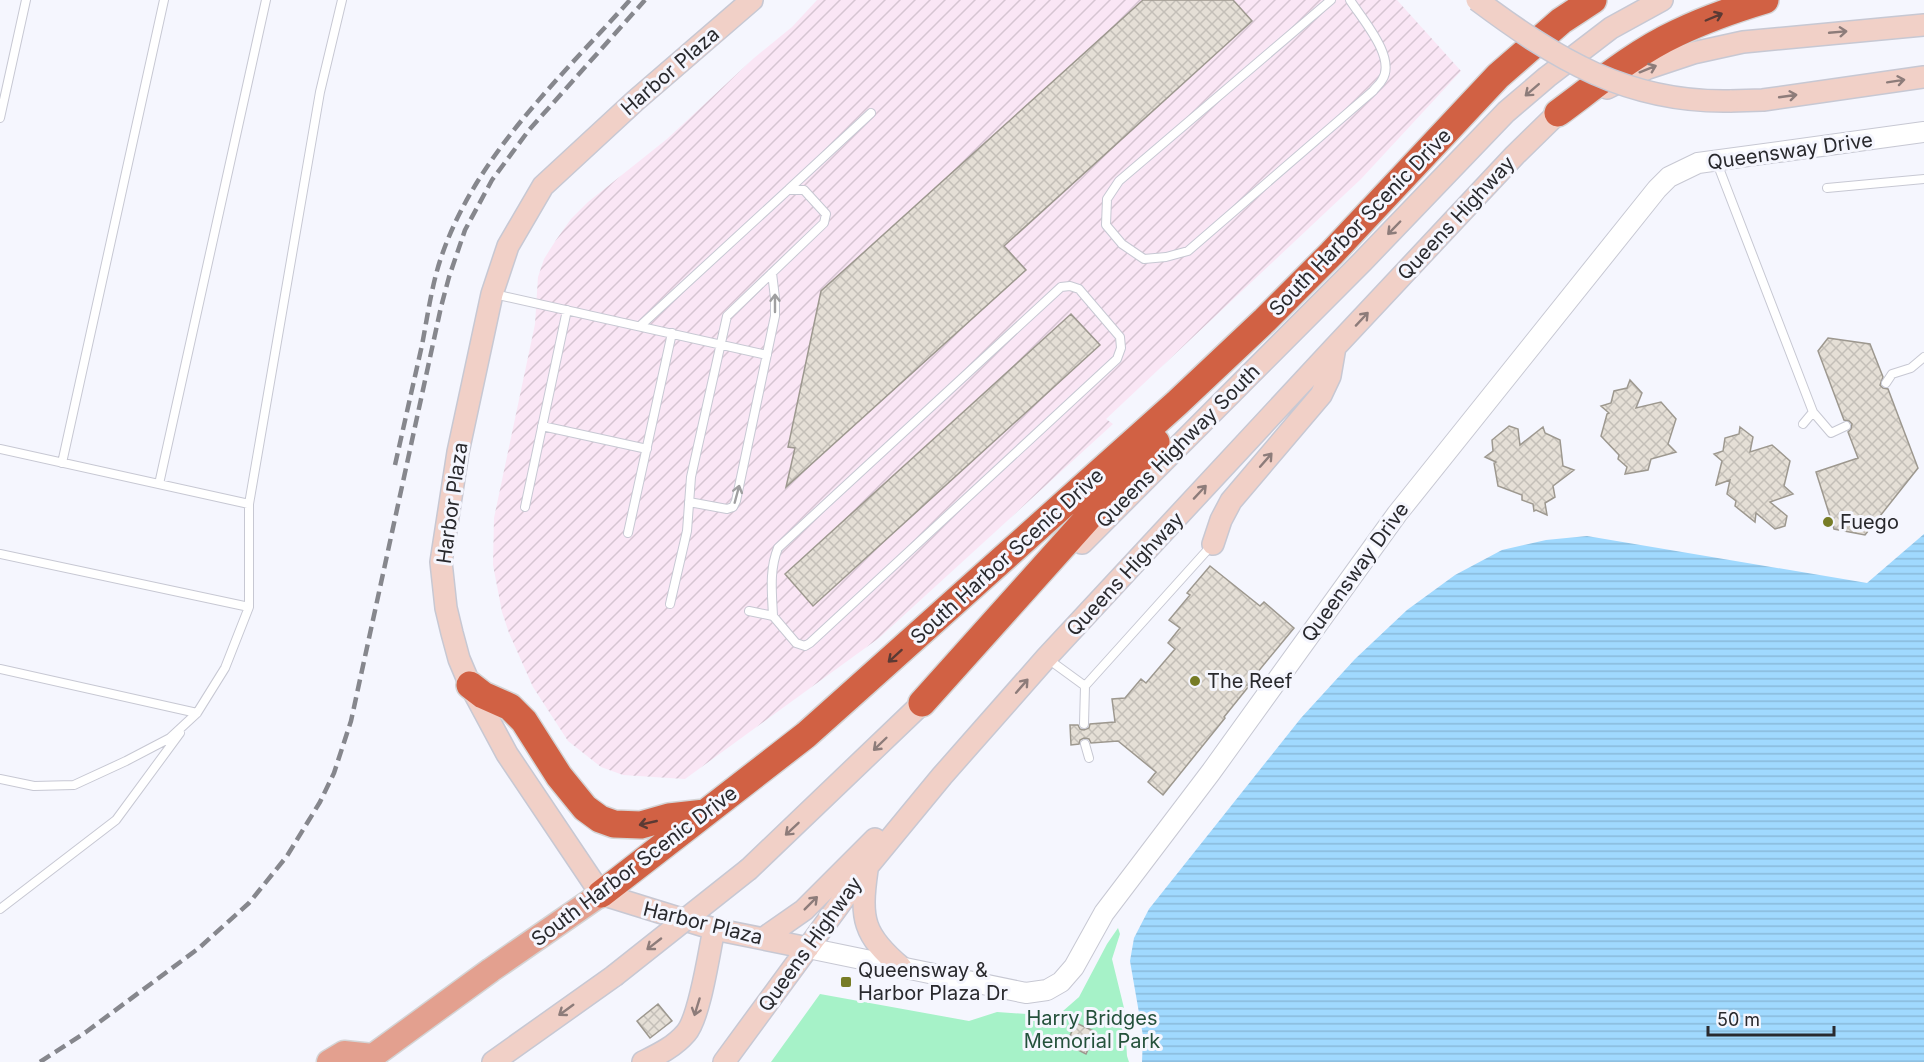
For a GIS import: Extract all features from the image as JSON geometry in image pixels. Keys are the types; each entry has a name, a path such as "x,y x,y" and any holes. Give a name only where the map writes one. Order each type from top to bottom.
{"highway":[{"name":"South Harbor Scenic Drive","path":"602,894 807,735 1177,403 1331,254 1498,76 1562,21 1593,0"},
{"path":"1558,113 1630,60 1676,33 1765,0"},
{"path":"922,704 1265,320"},
{"path":"470,685 483,695 510,707 524,721 559,776 585,808 600,819 614,824 641,825 683,814 705,813"}],"main road":[{"name":"Harbor Plaza","path":"752,0 635,101 543,186 508,246 492,294 458,452 441,562 446,608 459,658 470,685 507,754 602,894 714,929 808,948"},
{"path":"1477,0 1532,40 1587,71 1649,93 1702,102 1763,100 1924,77"},
{"name":"Queens Highway South","path":"493,1062 614,976 749,869 922,704 1363,261 1506,112 1611,28 1662,0"},
{"name":"Queens Highway","path":"724,1062 867,867 942,776 1047,658 1335,347 1515,155 1558,113 1648,68 1693,53 1772,38 1924,25"},
{"path":"1213,544 1221,519 1231,501 1321,395 1330,376 1335,347"},
{"path":"764,938 804,910 998,714"},
{"path":"867,867 864,892 865,920 868,930 886,954 901,967"},
{"name":"South Harbor Scenic Drive","path":"329,1062 344,1053 371,1059 491,970 602,894"},
{"path":"643,1062 666,1051 687,1032 697,1008 714,929"}],"street":[{"name":"Queensway Drive","path":"808,948 1026,993 1047,990 1061,982 1074,967 1104,913 1211,772 1397,514 1657,189 1669,177 1698,163 1924,132"}],"lane":[{"path":"0,118 26,0"},
{"path":"62,463 164,0"},
{"path":"159,484 266,0"},
{"path":"0,909 116,820 194,716 225,668 249,607 249,504 320,92 342,0"},
{"path":"1331,0 1119,182 1107,199 1107,225 1122,244 1144,259 1166,257 1188,250 1384,79 1387,65 1383,52 1350,0"},
{"path":"640,326 872,113"},
{"path":"1717,162 1813,412 1831,433 1846,426"},
{"path":"1827,188 1924,179"},
{"path":"670,604 687,531 691,477 727,316 824,223 826,214 804,190 788,190"},
{"path":"689,502 727,509 733,507 736,501 775,316 776,298 772,273"},
{"path":"749,611 773,616 796,643 804,646 810,643 1117,359 1121,348 1120,337 1079,289 1070,286 1061,287 778,548 771,572 773,616"},
{"path":"492,294 767,355"},
{"path":"525,507 567,310"},
{"path":"628,533 672,333"},
{"path":"1886,383 1892,374 1911,368 1924,357"},
{"path":"1803,424 1813,412"},
{"path":"542,426 647,449"},
{"path":"0,449 249,504"},
{"path":"1084,724 1085,686 1213,544"},
{"path":"0,554 249,607"},
{"path":"1047,658 1085,686"},
{"path":"0,669 194,716"},
{"path":"0,779 34,786 74,785 170,738 194,716"},
{"path":"1085,744 1089,758"}],"shaded area":[{"path":"817,0 1397,0 1461,71 1361,179 1106,419 1113,424 879,638 685,779 623,775 601,767 568,741 533,687 502,612 493,565 494,518 535,324 538,277 544,259 556,240 571,219 588,202 667,139 754,58 792,27"}],"green space":[{"name":"Harry Bridges Memorial Park","path":"1118,928 1120,934 1112,959 1124,1008 1129,1062 771,1062 820,994 969,1021 997,1012 1041,1015 1063,1011 1079,997"}],"water":[{"path":"1924,534 1924,1062 1142,1062 1143,1036 1130,961 1134,938 1149,909 1301,718 1355,659 1407,610 1455,575 1502,550 1546,540 1587,536 1867,583"}],"building":[{"path":"1143,0 1233,0 1252,21 1004,246 1026,270 786,487 795,448 788,447 821,291"},
{"path":"1071,314 1100,345 813,606 785,574"},
{"path":"1828,338 1870,344 1883,377 1880,385 1888,389 1918,468 1865,535 1834,529 1816,472 1858,458 1848,432 1852,424 1844,420 1818,351"},
{"path":"1630,380 1642,393 1636,408 1661,402 1676,419 1668,444 1676,452 1651,459 1648,470 1625,474 1627,467 1601,436 1609,413 1601,406 1611,403 1614,391 1627,388"},
{"path":"1509,426 1518,429 1520,445 1543,427 1545,433 1560,440 1563,466 1574,470 1553,486 1555,497 1545,503 1547,515 1534,511 1533,504 1522,500 1522,495 1498,486 1494,463 1496,462 1485,457 1493,451 1492,440"},
{"path":"1740,427 1753,437 1750,452 1772,445 1790,461 1784,486 1793,494 1770,502 1787,516 1785,526 1775,529 1756,513 1755,522 1735,506 1736,501 1727,494 1730,480 1716,485 1722,461 1714,454 1723,451 1725,438 1739,434"},
{"name":"The Reef","path":"1210,566 1260,606 1264,602 1294,628 1163,795 1148,782 1156,772 1118,741 1091,743 1089,739 1084,738 1079,744 1071,745 1070,725 1078,725 1084,730 1089,728 1090,724 1115,722 1112,699 1125,698 1141,679 1146,683 1175,649 1168,643 1180,628 1169,620 1190,595 1187,593"},
{"path":"658,1004 672,1021 650,1038 637,1021"},
{"path":"1076,1023 1096,1032 1086,1054 1066,1044"}],"railway":[{"path":"395,465 436,275 443,252 459,216 478,181 524,117 630,0"},
{"path":"40,1062 86,1032 199,948 249,903 287,856 320,802 334,773 351,721 441,307 465,230 492,180 529,130 645,0"}],"place":[{"name":"Fuego","path":"1828,522"},
{"name":"The Reef","path":"1195,681"},
{"name":"Queensway & Harbor Plaza Dr","path":"846,982"}]}
